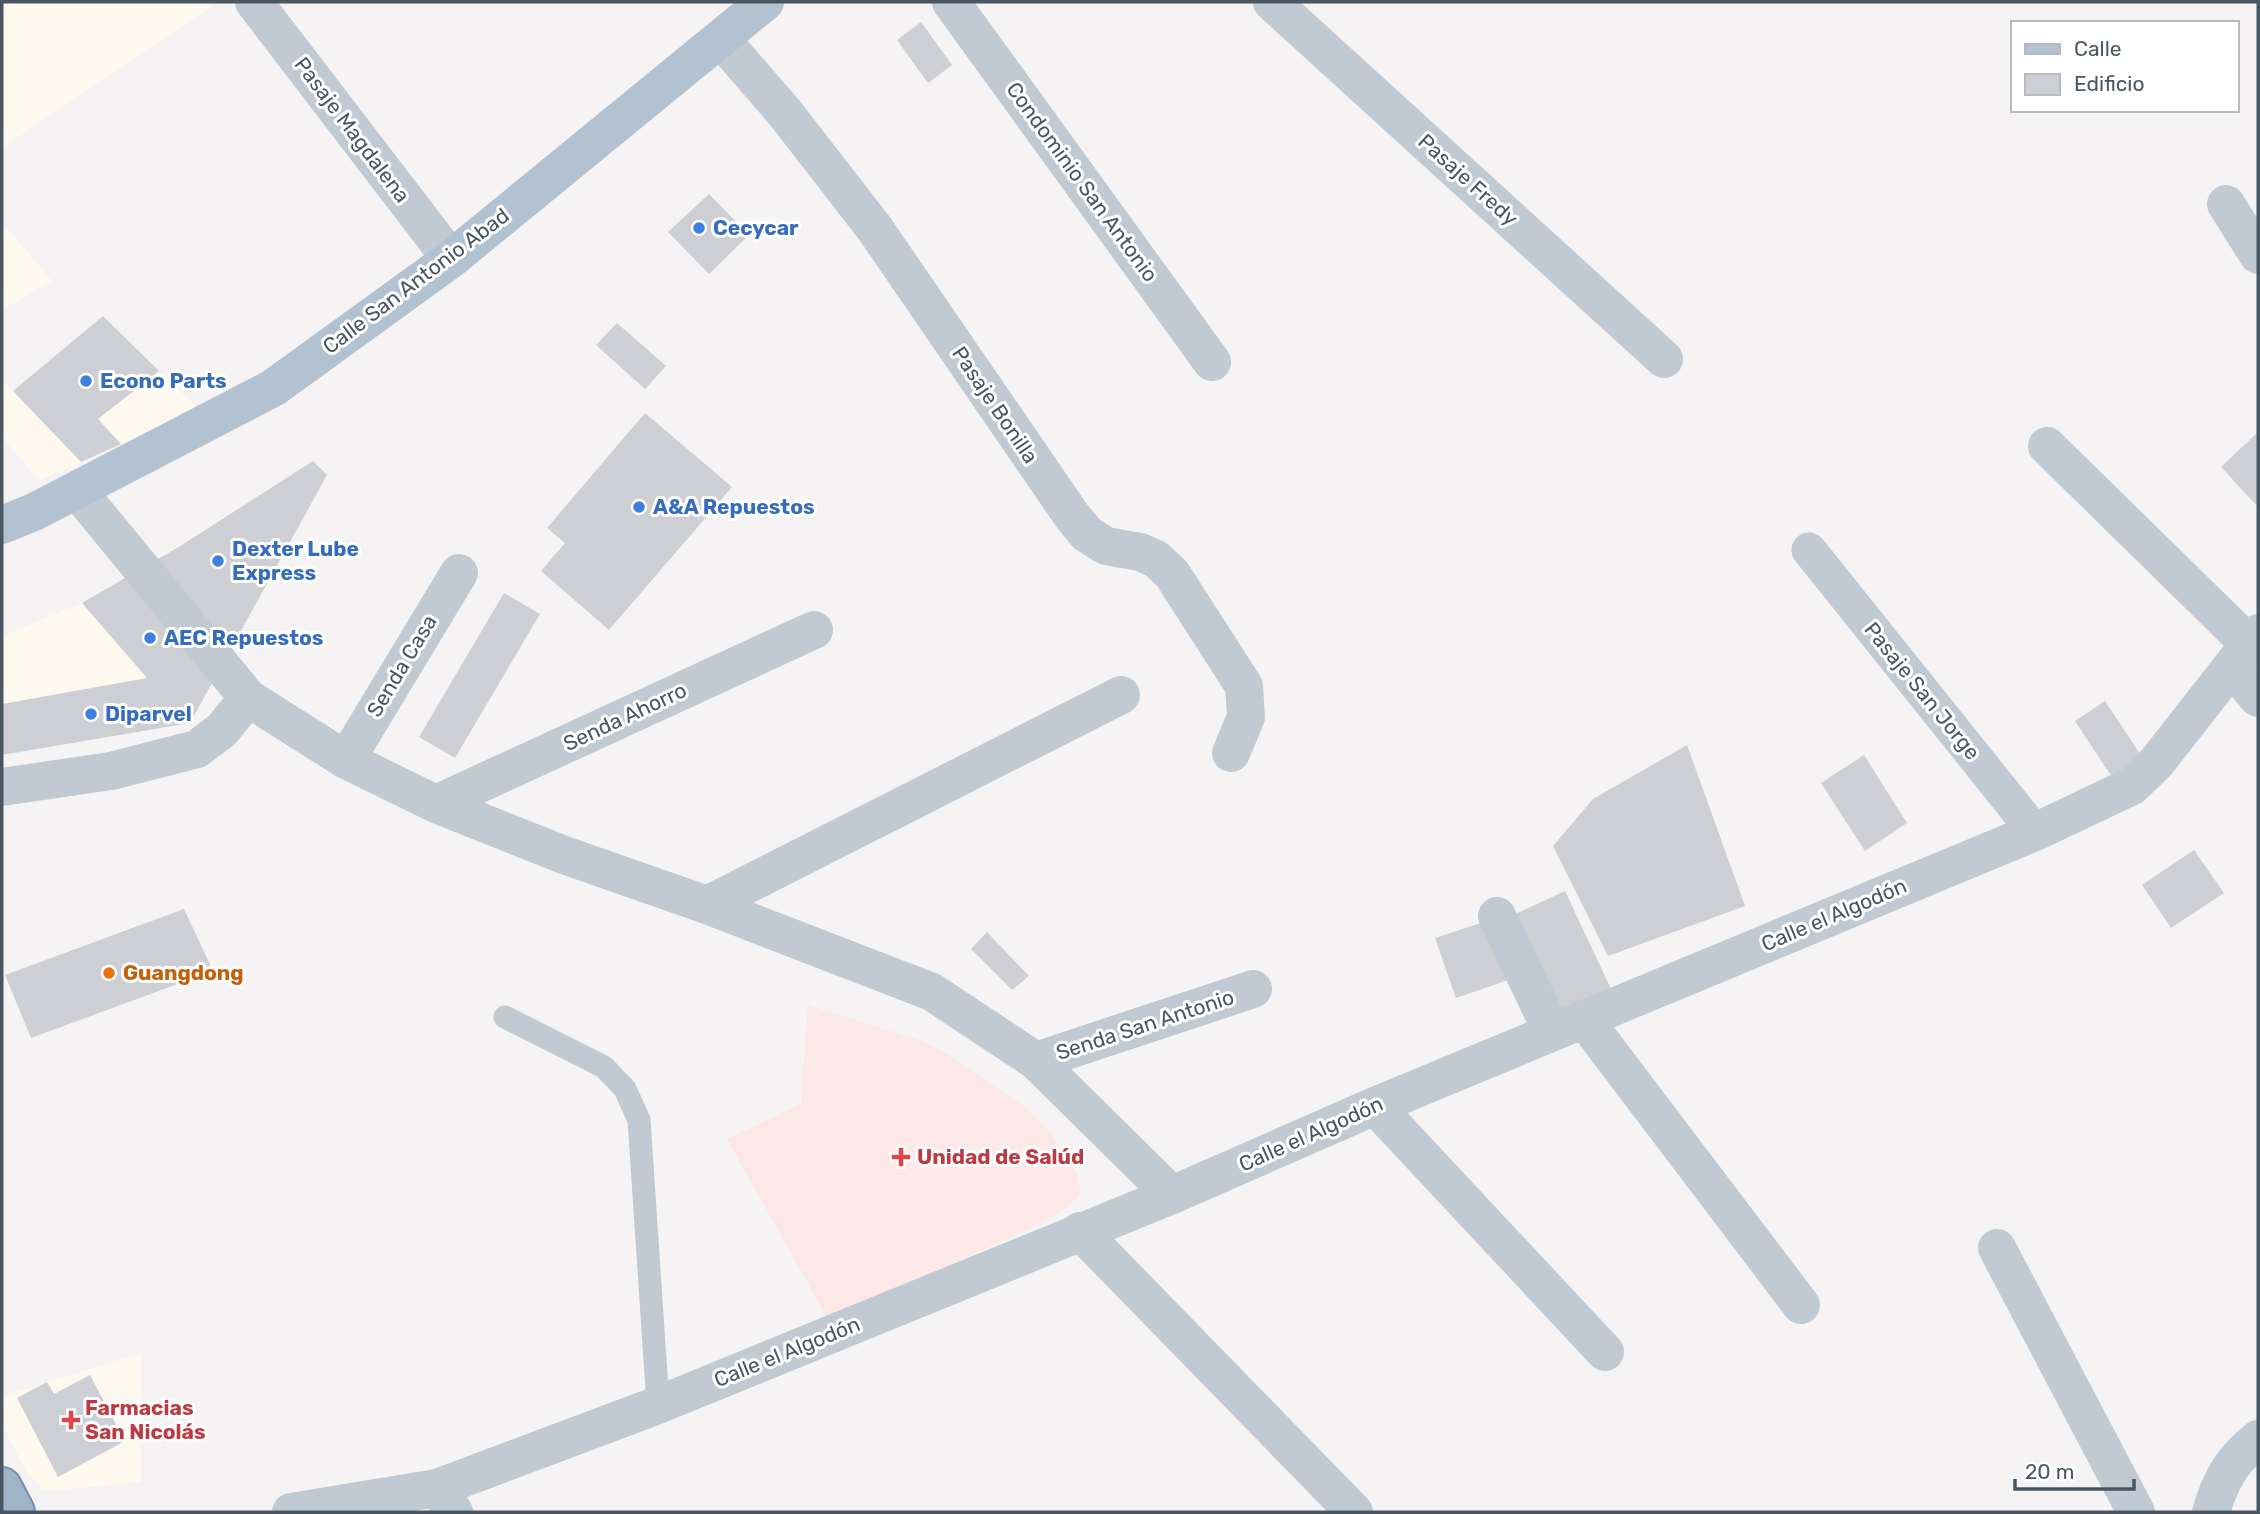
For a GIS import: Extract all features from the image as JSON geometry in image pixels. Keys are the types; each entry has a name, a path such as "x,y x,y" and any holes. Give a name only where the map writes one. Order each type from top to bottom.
{"highway":[{"path":"2,1487 15,1512"}],"main road":[{"name":"Calle San Antonio Abad","path":"2,535 18,519 273,388 450,259 765,2"}],"street":[{"name":"Pasaje Magdalena","path":"254,2 450,259"},
{"name":"Condominio San Antonio","path":"951,2 1212,362"},
{"name":"Pasaje Fredy","path":"1272,2 1664,359"},
{"name":"Pasaje Bonilla","path":"721,39 785,113 874,229 1087,534 1105,547 1140,552 1156,559 1172,573 1244,686 1246,717 1231,753"},
{"path":"2226,204 2258,255"},
{"path":"2047,446 2247,648 2258,698"},
{"path":"77,490 248,698 346,760 436,804 564,855 707,905 932,992 1036,1061 1172,1195"},
{"name":"Pasaje San Jorge","path":"1809,550 2035,832"},
{"name":"Senda Casa","path":"346,760 459,573"},
{"name":"Senda Ahorro","path":"436,804 814,630"},
{"name":"Calle el Algodón","path":"291,1512 446,1500 658,1405 1172,1195 1375,1106 2035,832 2132,786 2156,763 2247,648"},
{"path":"707,905 1121,695"},
{"path":"2,787 111,771 197,748 222,730 248,698"},
{"path":"1497,916 1568,1026 1801,1305"},
{"name":"Senda San Antonio","path":"1036,1061 1253,989"},
{"path":"1375,1106 1605,1352"},
{"path":"1080,1231 1354,1512"},
{"path":"1997,1248 2136,1512"},
{"path":"2211,1512 2219,1484 2239,1454 2258,1439"}],"lane":[{"path":"505,1017 604,1067 625,1089 639,1120 658,1405"}],"shaded area":[{"path":"2,2 207,2 211,7 2,148"},
{"path":"2,222 52,281 2,310"},
{"path":"103,316 198,409 39,481 2,437 2,380 14,391"},
{"path":"313,461 327,475 190,723 2,755 2,636 82,603"},
{"name":"Unidad de Salúd","path":"808,1005 925,1042 950,1055 1028,1109 1051,1133 1077,1175 1080,1191 1078,1197 1060,1212 1035,1226 829,1321 727,1139 801,1104"},
{"path":"141,1353 141,1482 53,1491 42,1489 28,1474 2,1425 2,1396"}],"building":[{"path":"921,22 952,65 928,83 897,40"},
{"path":"709,194 749,235 709,274 668,232"},
{"name":"Econo Parts","path":"103,316 159,371 98,419 121,444 81,462 13,391"},
{"path":"617,323 666,366 645,389 596,345"},
{"name":"A&A Repuestos","path":"645,413 732,487 609,630 541,571 565,543 547,528"},
{"path":"2258,432 2258,507 2221,467"},
{"path":"313,461 327,475 190,723 2,755 2,704 147,678 82,603 177,548"},
{"path":"504,593 540,614 455,758 419,737"},
{"path":"2105,701 2142,757 2112,777 2075,721"},
{"path":"1687,745 1745,906 1608,956 1553,846 1593,799"},
{"path":"1864,755 1907,823 1865,851 1821,783"},
{"path":"2194,850 2224,893 2171,928 2142,885"},
{"path":"1565,891 1612,991 1558,1017 1511,916"},
{"name":"Guangdong","path":"184,909 213,971 31,1038 5,975"},
{"path":"1490,920 1511,979 1456,998 1435,938"},
{"path":"987,932 1029,976 1012,990 971,949"},
{"name":"Farmacias San Nicolás","path":"90,1375 125,1441 58,1477 17,1398 47,1382 54,1394"}],"place":[{"name":"Cecycar","path":"699,228"},
{"name":"Econo Parts","path":"86,381"},
{"name":"A&A Repuestos","path":"639,507"},
{"name":"Dexter Lube Express","path":"218,561"},
{"name":"AEC Repuestos","path":"150,638"},
{"name":"Diparvel","path":"91,714"},
{"name":"Guangdong","path":"109,973"},
{"name":"Unidad de Salúd","path":"901,1157"},
{"name":"Farmacias San Nicolás","path":"71,1420"}]}
